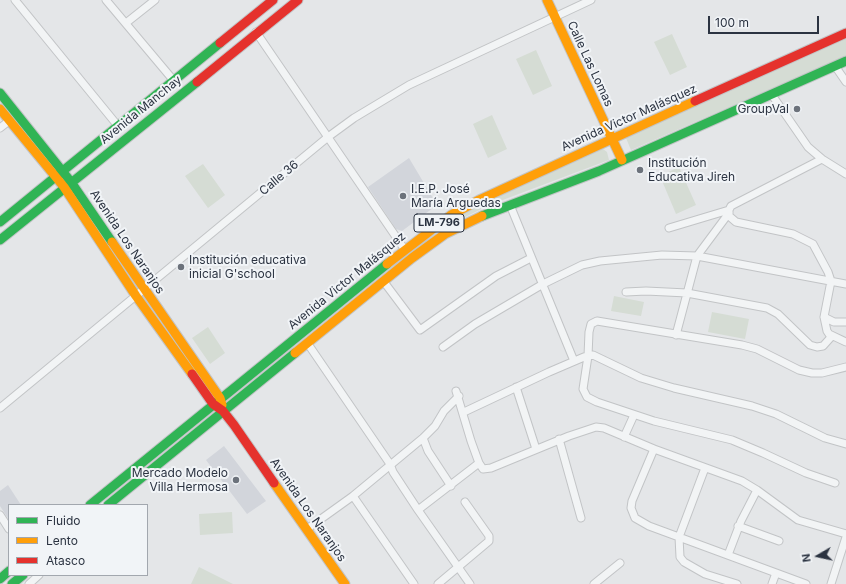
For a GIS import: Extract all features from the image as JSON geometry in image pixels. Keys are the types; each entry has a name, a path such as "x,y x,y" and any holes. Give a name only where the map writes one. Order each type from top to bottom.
{"street":[{"path":"15,0 118,126"},
{"path":"106,0 174,81"},
{"path":"126,23 155,0"},
{"name":"Avenida Manchay","path":"0,222 273,0"},
{"name":"Avenida Manchay","path":"0,240 256,32 298,0"},
{"name":"Calle Las Lomas","path":"547,0 622,160"},
{"name":"Calle 36","path":"0,408 328,137 366,109 409,85 591,0"},
{"path":"256,32 405,250"},
{"name":"Avenida Victor Malásquez","path":"91,504 217,401 441,222 467,206 846,33"},
{"name":"Avenida Victor Malásquez","path":"109,504 445,234 470,221 599,171 846,61"},
{"path":"835,66 846,82"},
{"name":"Avenida Los Naranjos","path":"0,93 145,289 223,411 345,584"},
{"path":"772,95 804,142 822,159 846,174"},
{"name":"Avenida Los Naranjos","path":"0,109 59,173"},
{"path":"0,128 10,121"},
{"path":"676,334 697,256 729,211 737,204 822,159"},
{"name":"Avenida Los Naranjos","path":"68,184 136,296 217,401"},
{"path":"510,205 574,361"},
{"path":"670,228 729,211"},
{"path":"729,211 730,219 736,222 793,234 810,242 816,248 831,281 824,317 827,331 832,336 846,342"},
{"path":"443,347 479,321 543,284 571,269 591,262 662,255 697,256 846,284"},
{"path":"384,282 420,330 496,276 532,258"},
{"path":"626,292 646,291 686,293 772,309 810,345 817,347 823,346 832,336"},
{"path":"824,317 834,322 846,322"},
{"path":"835,483 806,473 732,440 634,415 591,399 584,395 582,389 588,356 590,326 595,321 603,321 750,347 799,370 812,373 822,373 846,367"},
{"path":"308,344 390,464 393,472 418,510 470,584"},
{"path":"464,412 574,361 588,356 598,356 631,374 658,384 759,408 776,414 825,438 846,444"},
{"path":"516,387 536,449"},
{"path":"307,529 353,496 423,438 435,426 458,393 479,463 481,467 486,469 559,439 600,427 654,449 742,481 798,520 846,534"},
{"path":"624,437 634,415"},
{"path":"423,438 428,451 451,486"},
{"path":"559,439 581,518"},
{"path":"654,449 632,501 632,511 635,518 649,526 806,584"},
{"path":"418,510 479,463"},
{"path":"705,468 678,537 680,557 684,562 705,574 737,584"},
{"path":"728,555 738,526 757,490"},
{"path":"353,496 414,584"},
{"path":"438,584 489,541 489,536 465,502"},
{"path":"0,515 8,527"},
{"path":"738,526 779,541"},
{"path":"831,584 846,537"},
{"path":"594,584 620,563"},
{"path":"0,579 8,572"},
{"path":"772,584 776,573"},
{"path":"12,584 22,576"},
{"path":"29,584 38,576"}],"shaded area":[{"path":"672,34 687,67 670,75 654,42"},
{"path":"846,38 846,56 631,150 626,138"},
{"path":"536,50 552,86 533,95 516,59"},
{"path":"492,115 507,149 488,158 473,124"},
{"path":"603,149 607,152 609,160 492,204 438,230 456,216"},
{"name":"I.E.P. José María Arguedas","path":"409,158 437,205 402,231 396,229 368,187"},
{"path":"203,164 225,195 208,208 185,176"},
{"path":"679,167 696,205 676,214 660,176"},
{"path":"614,296 644,302 641,316 611,311"},
{"path":"712,312 749,319 745,339 708,332"},
{"path":"208,327 225,353 210,364 192,338"},
{"name":"Mercado Modelo Villa Hermosa","path":"224,446 266,501 247,514 206,460"},
{"path":"8,485 20,504 8,504 8,518 0,506 0,491"},
{"path":"232,512 233,533 200,535 199,514"},
{"path":"199,567 233,584 191,584"}],"traffic: fast":[{"path":"0,222 220,43"},
{"path":"482,216 599,171 846,61"},
{"path":"0,240 197,82"},
{"path":"0,93 71,182 112,242"},
{"path":"91,504 387,264"},
{"path":"109,504 295,353"},
{"path":"0,579 8,572"},
{"path":"12,584 22,576"}],"traffic: slow":[{"path":"547,0 622,160"},
{"path":"387,264 451,215 479,200 695,101"},
{"path":"0,109 64,187 136,296 192,374"},
{"path":"295,353 412,258 445,234 482,216"},
{"path":"112,242 220,398 222,405"},
{"path":"274,483 345,584"}],"traffic: jam":[{"path":"220,43 273,0"},
{"path":"197,82 298,0"},
{"path":"695,101 846,33"},
{"path":"192,374 213,404 223,411 234,425 274,483"}],"place":[{"name":"GroupVal","path":"797,109"},
{"name":"Institución Educativa Jireh","path":"640,170"},
{"name":"I.E.P. José María Arguedas","path":"403,196"},
{"name":"Institución educativa inicial G'school","path":"181,267"},
{"name":"Mercado Modelo Villa Hermosa","path":"236,480"}]}
